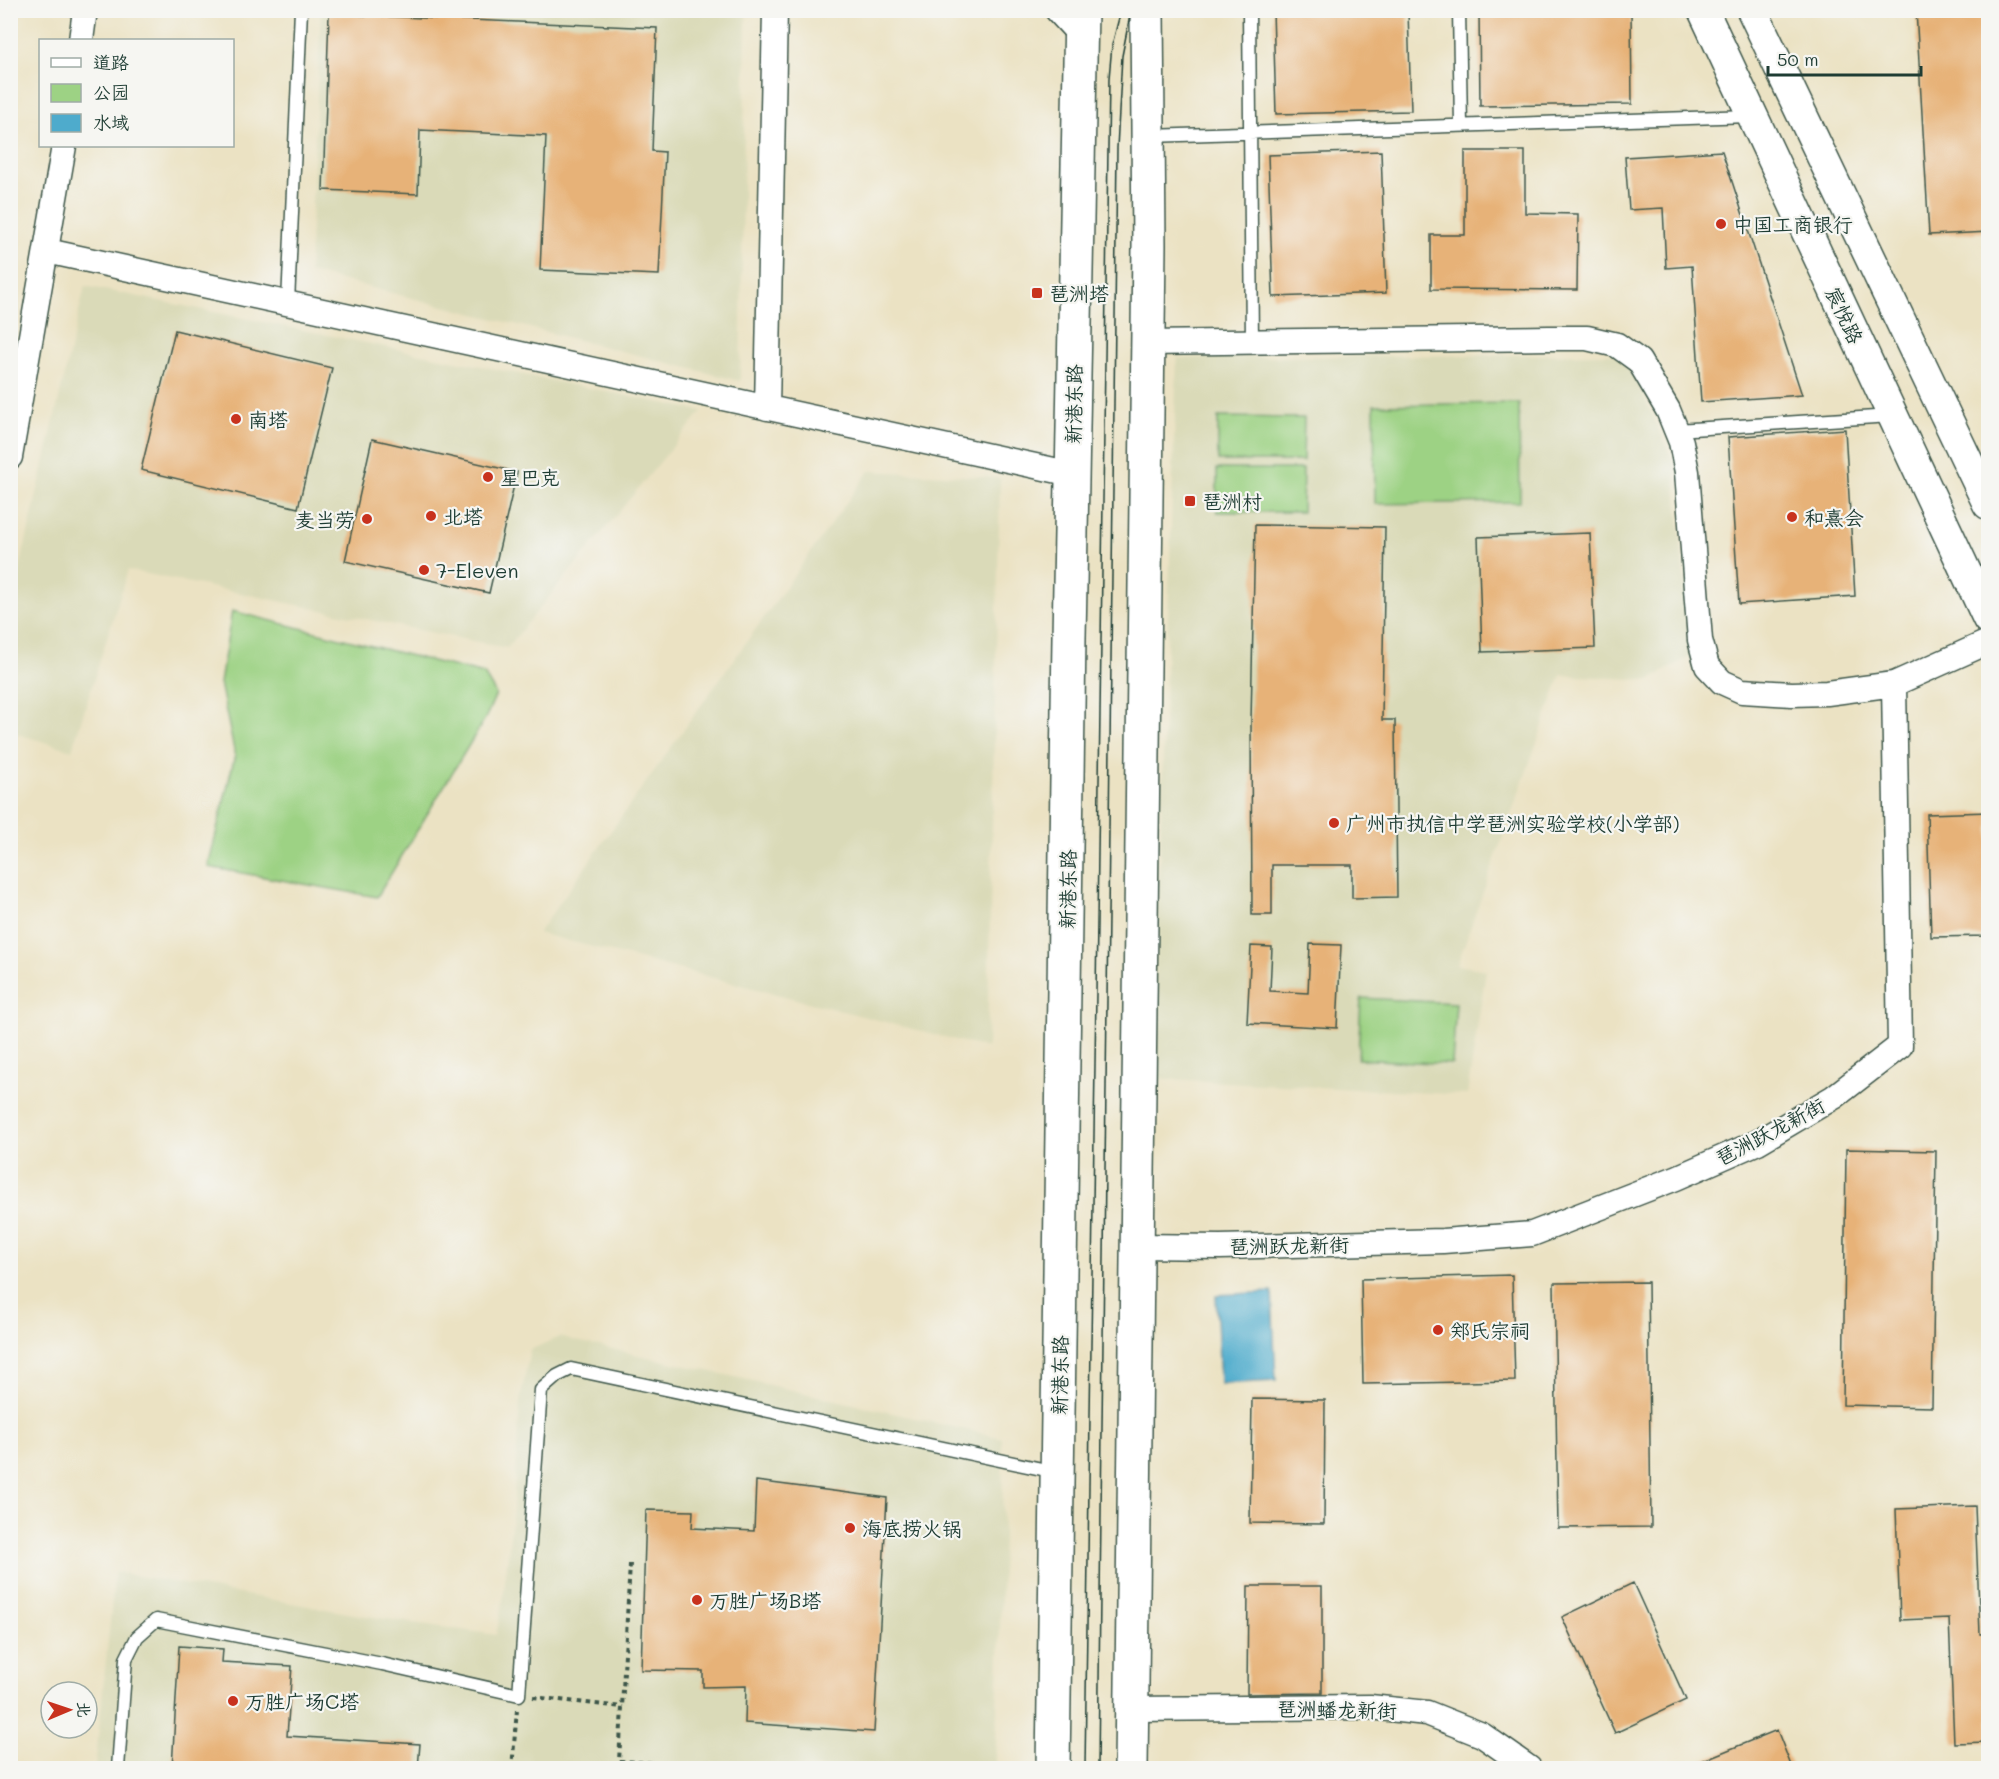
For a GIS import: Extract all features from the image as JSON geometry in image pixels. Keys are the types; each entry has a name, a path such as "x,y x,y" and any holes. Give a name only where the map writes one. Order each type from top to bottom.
{"main road":[{"path":"1131,1768 1149,136 1147,10"},
{"name":"新港东路","path":"1053,1768 1081,23"}],"street":[{"path":"81,39 86,10"},
{"path":"767,408 775,10"},
{"path":"1057,10 1081,23"},
{"name":"宸悦路","path":"1703,10 1989,619"},
{"path":"1752,10 1989,504"},
{"path":"10,457 64,147"},
{"path":"47,251 1072,474"},
{"path":"1147,343 1587,338 1617,345 1639,361 1677,430 1687,472 1700,640 1707,666 1722,682 1742,691 1758,693 1827,693 1894,684 1989,642"},
{"name":"琶洲跃龙新街","path":"1136,1246 1220,1247 1443,1241 1532,1234 1676,1178 1758,1142 1834,1096 1900,1046 1894,684"},
{"name":"琶洲蟠龙新街","path":"1131,1709 1370,1707 1427,1713 1482,1736 1528,1768"}],"lane":[{"path":"288,303 301,10"},
{"path":"1249,10 1252,341"},
{"path":"1459,10 1461,126"},
{"path":"1149,136 1751,116"},
{"path":"1677,430 1893,416"},
{"path":"118,1768 126,1659 137,1637 156,1620 382,1664 519,1695 541,1390 557,1376 571,1369 1057,1473"}],"path":[{"path":"630,1564 619,1761 754,1768"},
{"path":"512,1768 519,1695 623,1707"}],"shaded area":[{"path":"321,11 746,11 740,381 309,272"},
{"path":"85,286 702,411 507,648 128,570 72,750 11,732 11,607"},
{"name":"广州市执信中学琶洲实验学校(小学部)","path":"1625,354 1674,464 1691,655 1650,680 1561,675 1457,965 1486,970 1467,1095 1152,1078 1177,358"},
{"path":"869,471 1000,478 987,1048 538,933"},
{"path":"559,1337 1002,1438 1003,1538 995,1768 95,1768 115,1572 359,1615 496,1635 503,1600 513,1511 520,1402 530,1350"}],"green space":[{"path":"1519,403 1520,502 1375,504 1374,405"},
{"path":"1218,417 1304,418 1303,461 1218,461"},
{"path":"1217,469 1303,469 1302,512 1217,512"},
{"path":"232,611 484,674 496,694 486,717 377,897 208,867 235,755 220,683"},
{"path":"1361,998 1456,1003 1452,1064 1358,1059"}],"water":[{"path":"1272,1292 1276,1381 1220,1384 1216,1295"}],"building":[{"path":"1273,10 1408,10 1411,111 1276,114"},
{"path":"1479,10 1631,10 1632,104 1480,106"},
{"path":"1916,10 1989,10 1989,232 1929,235"},
{"path":"329,14 657,28 652,151 665,152 659,275 540,270 546,136 420,130 418,194 323,190"},
{"path":"1381,151 1386,293 1273,297 1268,155"},
{"path":"1465,151 1525,151 1525,213 1578,214 1577,290 1431,289 1431,235 1465,235"},
{"path":"1722,151 1802,395 1701,402 1692,266 1666,268 1663,208 1629,210 1625,157"},
{"name":"南塔","path":"175,330 332,368 298,508 141,470"},
{"name":"和熹会","path":"1845,429 1855,596 1739,604 1728,437"},
{"name":"北塔","path":"372,439 517,472 489,593 345,561"},
{"path":"1255,525 1385,527 1382,720 1395,720 1397,897 1352,898 1352,865 1272,865 1272,915 1252,915 1251,721"},
{"path":"1590,533 1595,648 1482,652 1478,537"},
{"path":"1989,812 1989,936 1931,937 1927,814"},
{"path":"1310,944 1341,945 1337,1028 1247,1023 1251,946 1272,947 1270,991 1308,993"},
{"path":"1846,1149 1936,1151 1932,1407 1843,1405"},
{"name":"郑氏宗祠","path":"1512,1275 1515,1381 1363,1384 1361,1279"},
{"path":"1648,1282 1651,1527 1558,1528 1554,1283"},
{"path":"1252,1399 1325,1400 1324,1524 1250,1523"},
{"path":"756,1481 887,1498 874,1732 745,1723 746,1686 703,1687 703,1671 641,1670 646,1510 693,1511 692,1528 754,1531"},
{"path":"1975,1506 1980,1634 1989,1634 1989,1742 1954,1743 1949,1618 1900,1620 1896,1509"},
{"path":"1633,1583 1686,1700 1615,1733 1562,1617"},
{"path":"1248,1586 1322,1586 1322,1693 1247,1694"},
{"name":"万胜广场C塔","path":"179,1646 223,1649 222,1662 292,1666 287,1736 420,1744 418,1768 172,1768"},
{"path":"1777,1730 1792,1768 1684,1768"}],"tram line":[{"path":"1085,1768 1109,78 1112,45 1121,10"},
{"path":"1098,1768 1117,148 1122,56 1131,10"}],"place":[{"name":"中国工商银行","path":"1721,224"},
{"name":"琶洲塔","path":"1037,293"},
{"name":"南塔","path":"236,419"},
{"name":"星巴克","path":"488,477"},
{"name":"琶洲村","path":"1190,501"},
{"name":"北塔","path":"431,516"},
{"name":"和熹会","path":"1792,517"},
{"name":"麦当劳","path":"367,519"},
{"name":"7-Eleven","path":"424,570"},
{"name":"广州市执信中学琶洲实验学校(小学部)","path":"1334,823"},
{"name":"郑氏宗祠","path":"1438,1330"},
{"name":"海底捞火锅","path":"850,1528"},
{"name":"万胜广场B塔","path":"697,1600"},
{"name":"万胜广场C塔","path":"233,1701"}]}
